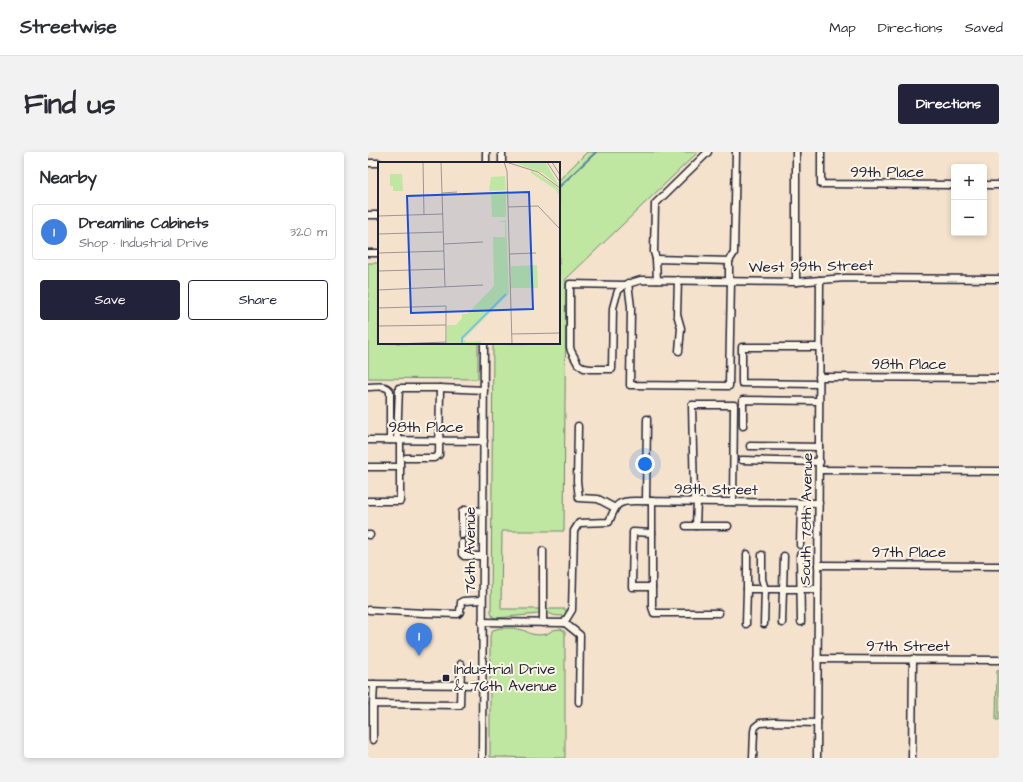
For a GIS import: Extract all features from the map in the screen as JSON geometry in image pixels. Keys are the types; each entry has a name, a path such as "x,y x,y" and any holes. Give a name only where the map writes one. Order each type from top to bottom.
{"street":[{"path":"657,280 656,259 654,252 655,204 708,152"},
{"path":"626,284 631,307 630,386 729,386 729,262 734,253 736,152"},
{"path":"796,152 796,282"},
{"name":"99th Place","path":"821,152 820,184 951,185"},
{"path":"987,185 999,185"},
{"path":"656,259 729,262"},
{"name":"West 99th Street","path":"626,284 618,291 613,308 612,369 584,368 578,364 570,347 570,284 626,284 641,280 796,282 845,278 999,279"},
{"path":"678,280 677,314 681,328 679,351"},
{"name":"South 78th Avenue","path":"817,758 820,280"},
{"name":"76th Avenue","path":"482,758 484,344"},
{"path":"819,347 742,347 742,383 819,384"},
{"name":"98th Place","path":"819,377 999,378"},
{"path":"368,386 384,386 390,391 400,467 400,502 368,502"},
{"path":"396,440 399,388 484,390"},
{"path":"406,458 434,458 439,455 440,388"},
{"path":"743,426 743,400 819,401"},
{"path":"696,526 697,501 694,497 692,406 734,406 733,502"},
{"path":"647,418 649,501 652,533 652,607 654,613 719,613"},
{"path":"564,623 572,610 574,531 579,523 609,522 615,508 598,499 579,498 577,481 578,426"},
{"name":"98th Place","path":"368,440 484,441"},
{"path":"750,446 819,447"},
{"path":"742,460 820,462"},
{"path":"368,467 400,467"},
{"path":"820,470 999,471"},
{"name":"98th Street","path":"615,508 621,502 628,501 819,503"},
{"path":"800,546 801,502"},
{"path":"462,535 462,512 464,510 483,511"},
{"path":"686,526 728,526"},
{"path":"652,533 633,532 632,587 652,587"},
{"path":"462,543 462,554 464,556 483,556"},
{"path":"543,551 543,623"},
{"path":"746,624 747,554"},
{"path":"762,555 762,579 765,589 764,624"},
{"path":"800,555 801,622"},
{"path":"782,623 784,556"},
{"name":"97th Place","path":"818,565 999,566"},
{"path":"747,589 818,589"},
{"path":"369,610 458,614 460,612 462,601 482,600"},
{"path":"482,622 564,623 580,635 579,702"},
{"name":"97th Street","path":"817,659 999,660"},
{"path":"912,758 913,659"},
{"path":"373,704 460,705 461,664"},
{"path":"373,740 373,704 371,684 482,685"},
{"path":"753,758 754,731 755,727 760,723 817,723"}],"green space":[{"path":"587,152 698,152 566,279 564,531 502,531 501,609 540,609 538,614 497,618 493,617 491,613 493,344 560,344 560,179"},
{"path":"368,263 378,263 378,344 478,344 478,379 368,378"},
{"path":"546,609 566,609 566,615 554,615 549,613"},
{"path":"500,628 513,628 539,635 561,629 565,632 565,758 490,757 490,636 493,630"},
{"path":"997,670 999,670 999,720 996,720"}],"waterway":[{"path":"560,186 596,152"}],"place":[{"name":"Dreamline Cabinets","path":"419,656"},
{"name":"Industrial Drive & 76th Avenue","path":"446,678"}]}
